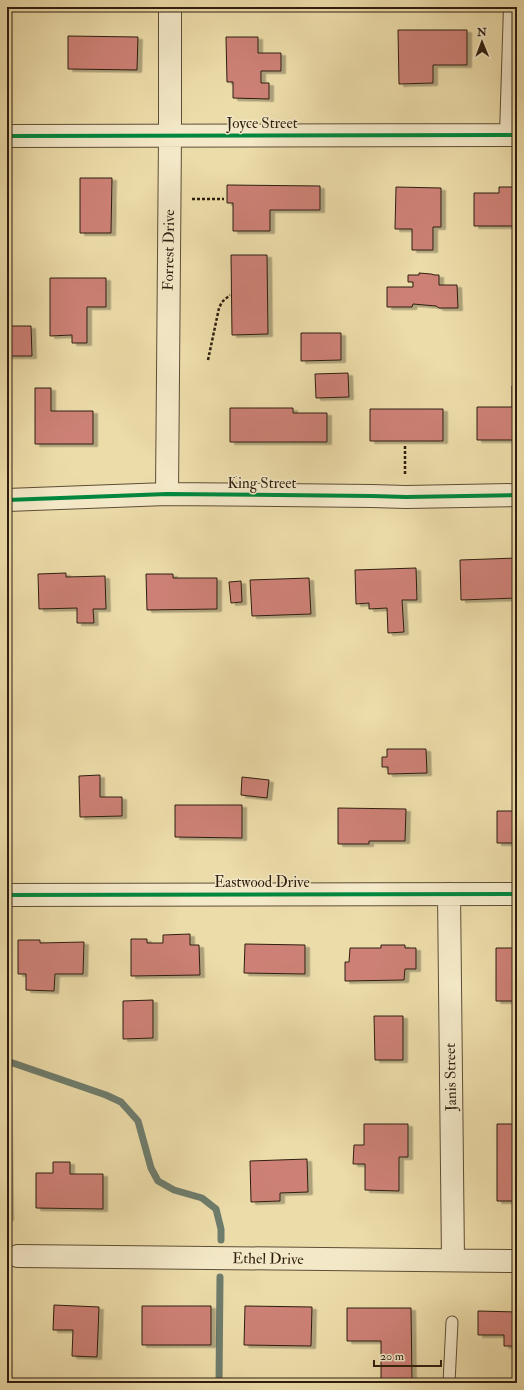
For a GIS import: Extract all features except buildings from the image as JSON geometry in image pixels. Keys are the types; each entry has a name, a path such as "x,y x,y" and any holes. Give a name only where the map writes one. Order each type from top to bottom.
{"street":[{"name":"Forrest Drive","path":"167,494 170,7"},
{"path":"514,134 515,7"},
{"name":"Joyce Street","path":"7,136 514,134"},
{"name":"King Street","path":"7,500 167,494 372,496 406,498 517,495"},
{"name":"Janis Street","path":"449,894 453,1260"},
{"name":"Eastwood Drive","path":"7,895 517,894"},
{"name":"Ethel Drive","path":"18,1256 517,1261"}],"lane":[{"path":"449,1383 452,1322"}],"path":[{"path":"169,199 224,199"},
{"path":"208,360 219,308 222,302 230,295"},
{"path":"405,446 406,498"}],"waterway":[{"path":"7,1061 106,1095 121,1102 138,1121 151,1168 158,1181 174,1190 202,1198 216,1209 221,1229 221,1240"},
{"path":"219,1383 220,1277"}],"cycle path":[{"path":"7,136 517,135"},
{"path":"7,500 167,494 406,497 517,495"},
{"path":"7,895 517,894"}]}
